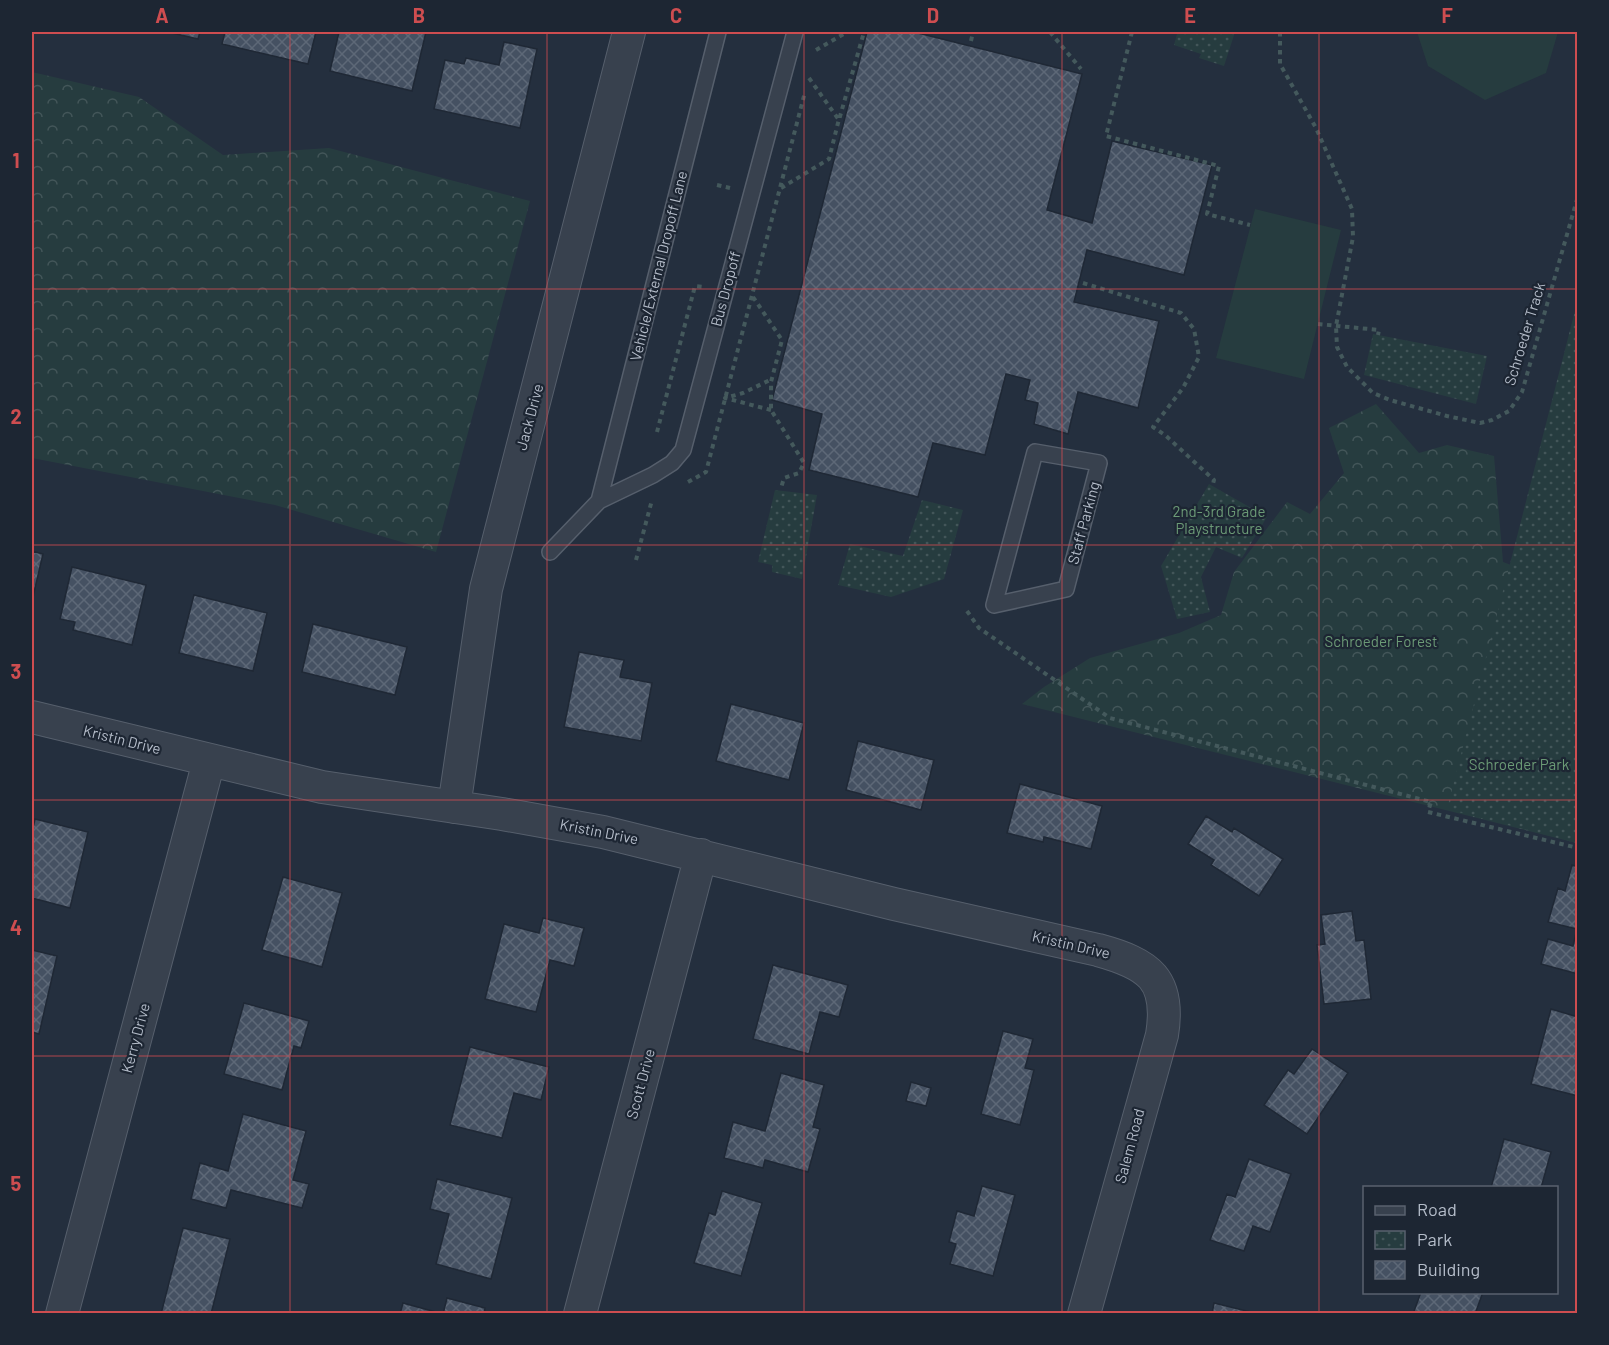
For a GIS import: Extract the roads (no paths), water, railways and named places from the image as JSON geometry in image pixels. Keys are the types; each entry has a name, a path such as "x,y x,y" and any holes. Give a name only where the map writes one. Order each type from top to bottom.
{"street":[{"name":"Jack Drive","path":"454,807 486,589 629,32"},
{"name":"Kristin Drive","path":"32,717 322,788 603,832 702,855 894,904 1127,958 1142,967 1155,980"},
{"name":"Kerry Drive","path":"62,1314 209,761"},
{"name":"Scott Drive","path":"580,1314 702,855"},
{"name":"Salem Road","path":"1084,1314 1162,1035 1165,1006 1162,993 1155,980"}],"lane":[{"name":"Vehicle/External Dropoff Lane","path":"599,501 718,32"},
{"name":"Bus Dropoff","path":"599,501 653,475 672,463 683,450 795,32"},
{"name":"Staff Parking","path":"1035,452 1100,463 1066,589 994,605 1035,452"},
{"path":"550,552 599,501"}],"park label":[{"name":"2nd-3rd Grade Playstructure","path":"1219,520"},
{"name":"Schroeder Forest","path":"1381,642"},
{"name":"Schroeder Park","path":"1519,765"}]}
